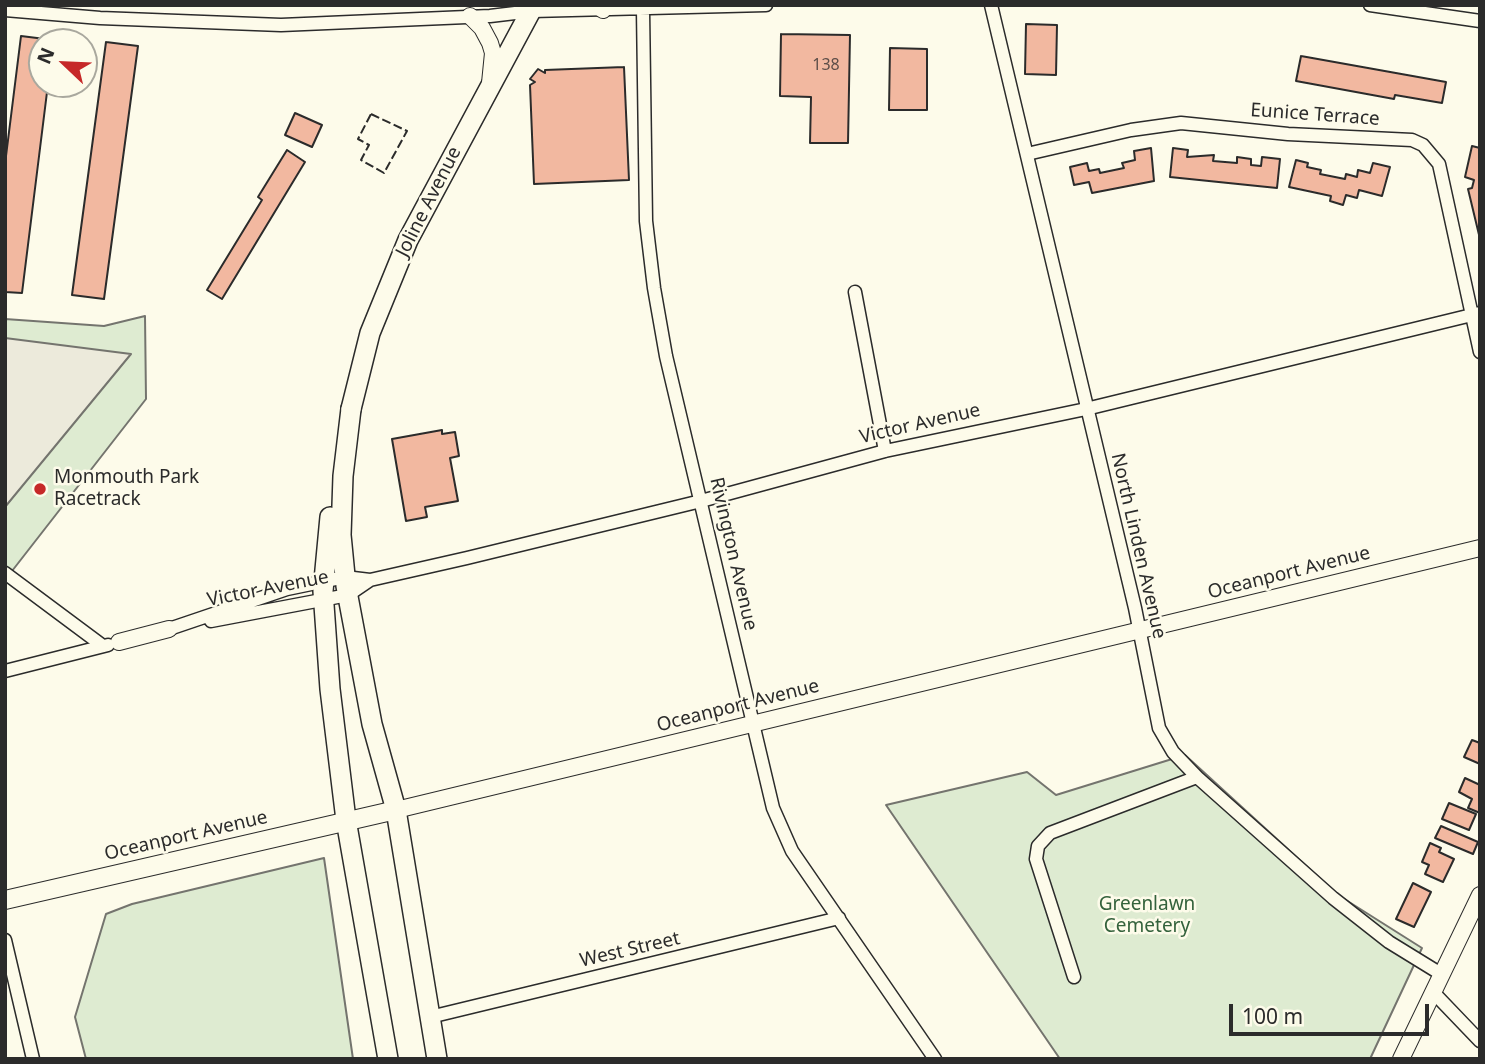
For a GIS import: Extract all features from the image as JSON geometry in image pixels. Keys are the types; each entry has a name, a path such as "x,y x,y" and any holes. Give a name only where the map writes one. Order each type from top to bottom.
{"main road":[{"name":"Joline Avenue","path":"351,409 370,333 388,284 490,84 533,8"},
{"path":"351,409 342,491 341,535 347,586 372,724 396,810 436,1059"},
{"path":"351,409 334,486 324,591 330,689 346,820 388,1059"},
{"name":"Oceanport Avenue","path":"5,900 396,810"}],"street":[{"path":"5,10 259,24 470,16 533,8 643,10 766,5"},
{"name":"North Linden Avenue","path":"991,5 1139,631 1159,728 1173,752 1197,776 1364,925 1441,974"},
{"path":"1370,5 1480,21"},
{"name":"Rivington Avenue","path":"643,10 646,213 651,266 666,356 780,828 935,1059"},
{"path":"470,16 482,28 493,53 490,84"},
{"name":"Eunice Terrace","path":"1027,154 1118,133 1181,123 1287,134 1412,140 1430,150 1438,164 1475,314 1480,352"},
{"path":"855,292 886,451"},
{"name":"Victor Avenue","path":"5,671 169,629 287,589 324,591 347,586 701,501 886,451 1086,409 1475,314"},
{"name":"Oceanport Avenue","path":"396,810 1480,548"},
{"path":"5,573 111,644"},
{"path":"1074,977 1036,859 1038,846 1050,833 1197,776"},
{"path":"1401,1059 1480,895"},
{"name":"West Street","path":"430,1017 839,918"},
{"path":"5,940 33,1059"},
{"path":"1433,992 1480,1041"}],"green space":[{"name":"Monmouth Park Racetrack","path":"145,316 146,399 5,580 5,319 104,326"},
{"name":"Greenlawn Cemetery","path":"1185,755 1338,895 1422,948 1370,1059 1060,1059 886,805 1027,772 1056,795"},
{"path":"324,858 353,1059 86,1059 75,1017 106,914 132,904"}],"shaded area":[{"path":"5,338 131,354 5,507"}],"building":[{"path":"1026,24 1057,25 1056,75 1025,74"},
{"path":"781,34 850,35 848,143 810,143 811,97 780,96"},
{"path":"21,36 28,37 28,98 46,98 22,293 5,292 5,164"},
{"path":"106,42 138,46 104,299 72,295"},
{"path":"890,48 927,49 927,110 889,110"},
{"path":"1301,56 1446,82 1442,103 1395,95 1394,99 1296,81"},
{"path":"624,67 629,180 534,184 530,85 535,82 530,79 538,69 545,73 545,70"},
{"path":"295,113 322,125 312,147 285,135"},
{"path":"1472,146 1480,148 1480,239 1468,189 1472,188 1474,180 1465,177"},
{"path":"1151,148 1154,181 1092,193 1089,182 1074,185 1070,167 1087,163 1089,171 1099,169 1100,173 1124,168 1122,163 1135,160 1134,151"},
{"path":"1173,148 1188,150 1187,157 1214,155 1213,161 1237,163 1237,157 1251,159 1251,165 1261,166 1262,157 1280,159 1277,188 1170,177"},
{"path":"287,150 305,162 222,299 207,290 262,200 258,197"},
{"path":"1296,160 1308,163 1307,167 1321,170 1320,174 1345,179 1346,174 1357,177 1358,170 1370,173 1373,163 1390,167 1382,196 1359,190 1357,198 1346,195 1343,205 1330,201 1331,196 1289,187"},
{"path":"442,430 442,434 455,432 459,456 450,458 458,501 425,507 427,517 406,521 392,439"},
{"path":"1472,740 1480,743 1480,764 1464,757"},
{"path":"1465,778 1480,785 1480,813 1468,808 1472,799 1459,792"},
{"path":"1449,803 1476,814 1469,830 1442,819"},
{"path":"1441,826 1478,842 1473,854 1435,838"},
{"path":"1430,843 1441,848 1439,852 1454,859 1443,882 1425,874 1429,865 1422,862"},
{"path":"1413,883 1431,892 1414,927 1396,919"}],"fence":[{"path":"371,114 407,131 384,173 361,160 369,145 358,139 371,114"}],"place":[{"name":"Monmouth Park Racetrack","path":"40,489"}]}
